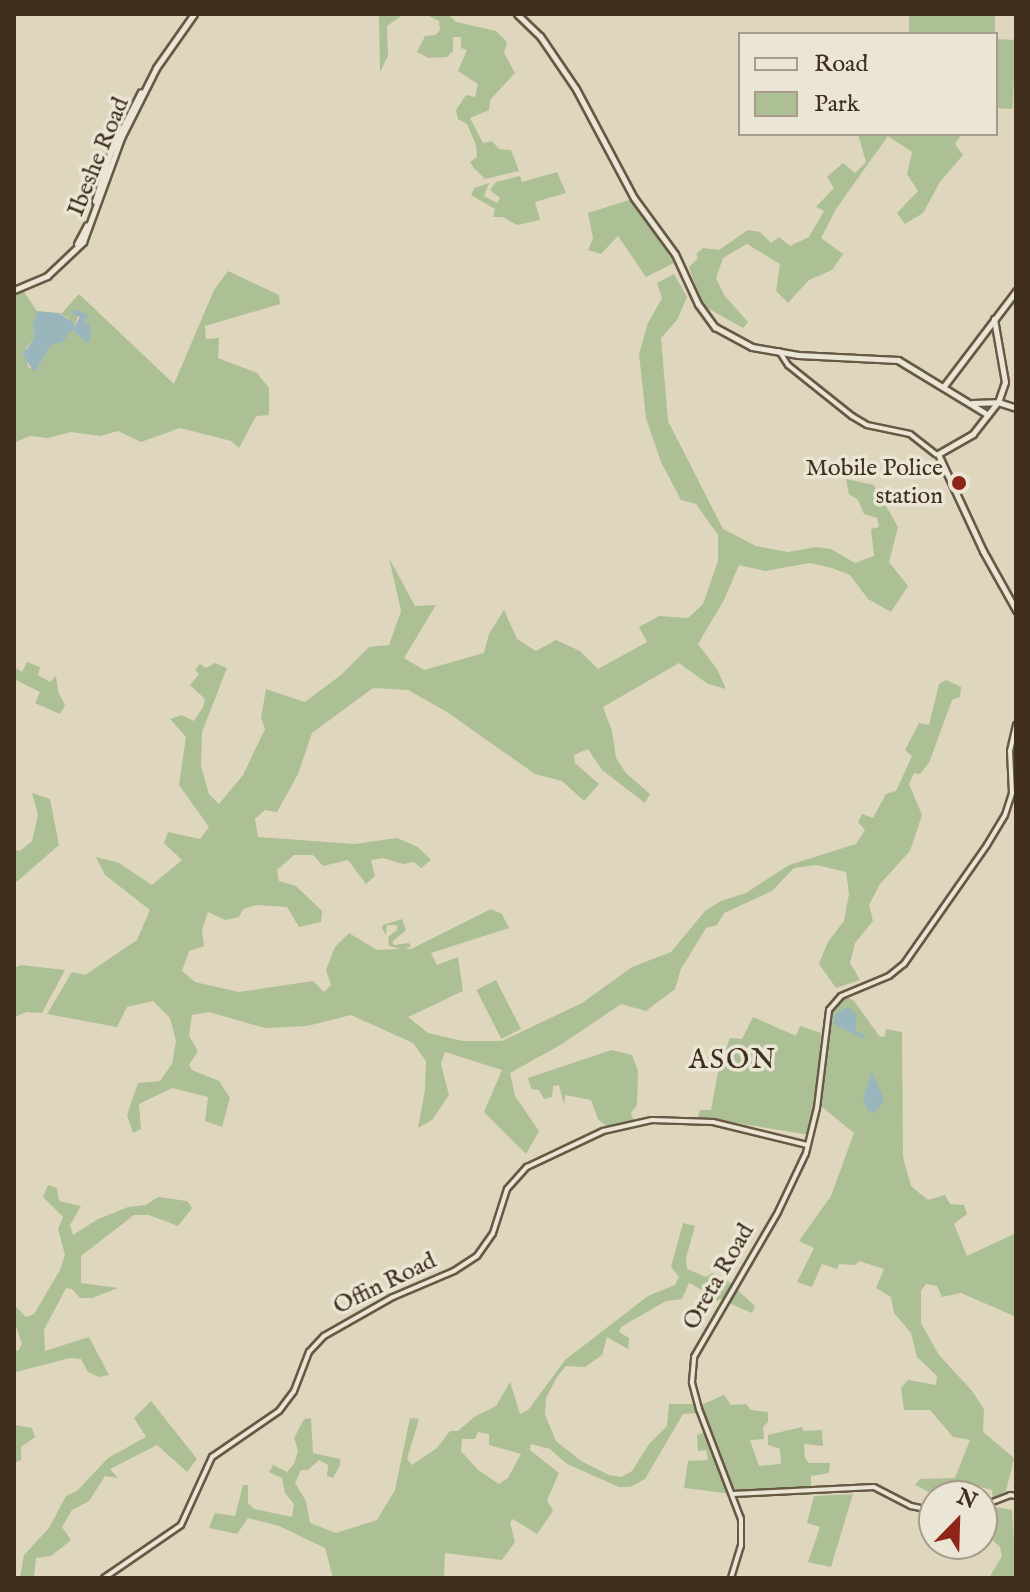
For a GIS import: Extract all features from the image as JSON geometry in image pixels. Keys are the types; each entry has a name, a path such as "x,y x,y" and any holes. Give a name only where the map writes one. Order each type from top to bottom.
{"main road":[{"name":"Ibeshe Road","path":"14,288 41,277 81,238 116,139 154,67 192,14"},
{"path":"519,14 540,36 576,89 653,226 675,254 698,304 715,327 752,347 815,357 898,360 988,415"},
{"path":"944,386 1016,291"},
{"path":"994,318 1005,382 999,400 972,435 938,454 983,551 1016,610"},
{"path":"971,403 999,400 1016,408"}],"street":[{"path":"779,351 788,365 852,416 867,425 910,434 936,454"},
{"name":"Oreta Road","path":"731,1578 742,1531 733,1494 699,1409 692,1382 694,1357 778,1212 809,1142 819,1095 825,1022 834,1002 889,976 904,964 999,825 1012,793 1010,751 1016,725"},
{"name":"Offin Road","path":"104,1578 181,1525 212,1457 279,1411 294,1391 312,1347 327,1333 393,1297 454,1271 477,1256 493,1233 507,1189 527,1167 603,1131 645,1121 696,1119 809,1142"},
{"path":"733,1494 874,1487 918,1508"}],"green space":[{"path":"379,14 404,14 387,26 388,56 380,72"},
{"path":"425,14 448,14 456,22 496,31 507,42 504,53 515,73 490,100 489,110 470,118 483,143 492,141 499,149 511,150 519,171 485,179 470,162 477,157 476,145 467,124 458,119 456,110 466,95 475,97 478,84 458,71 467,50 461,48 461,37 453,37 453,51 447,57 429,58 417,52 425,36 435,35 440,30 439,21"},
{"path":"909,14 995,14 995,32 909,32"},
{"path":"998,39 1016,40 1012,109 998,108"},
{"path":"859,136 888,136 836,209 821,238 843,254 832,270 809,280 788,303 776,291 780,264 747,244 723,258 716,278 724,295 748,322 743,328 702,305 689,267 698,258 696,254 703,248 719,250 748,230 760,232 771,243 779,237 790,246 809,237 824,211 816,207 834,188 827,177 843,163 855,173 866,162"},
{"path":"888,136 961,136 955,144 963,155 940,182 923,213 905,224 897,213 918,191 907,174 912,152"},
{"path":"557,172 566,193 535,202 540,220 517,225 503,217 493,217 495,209 471,195 474,188 489,183 484,196 497,203 500,198 490,190 496,182 520,176 522,182"},
{"path":"632,199 674,263 646,277 618,236 601,254 588,250 593,238 588,213"},
{"path":"228,271 279,295 280,304 205,326 206,339 219,338 218,358 257,373 269,388 269,415 256,416 239,448 231,441 180,428 141,442 118,431 100,436 71,432 48,438 30,436 14,443 14,295 24,292 37,311 33,323 34,339 26,348 28,367 37,370 51,345 72,330 84,340 86,325 79,315 73,328 68,318 61,314 79,294 174,384 214,290"},
{"path":"674,274 687,297 677,320 661,338 668,421 723,529 756,546 788,552 816,547 831,549 855,563 874,556 871,529 879,527 877,518 864,514 858,500 849,494 846,479 874,485 898,527 889,562 908,586 891,612 868,599 850,575 832,568 810,563 765,571 739,565 724,600 698,644 717,669 726,689 708,684 679,663 603,707 612,731 616,758 626,773 650,794 645,803 602,770 588,749 574,755 575,763 599,784 584,801 562,781 535,774 447,712 408,690 373,688 312,733 298,774 277,812 265,810 255,819 258,837 355,844 397,838 418,847 431,860 421,868 414,862 403,864 383,858 371,860 375,876 366,884 348,860 323,866 313,855 294,855 277,870 279,881 296,886 322,911 321,922 299,927 287,907 257,905 243,909 239,917 225,920 208,912 202,930 204,946 189,951 182,971 195,982 239,992 313,981 324,992 331,985 326,970 335,947 349,933 377,950 401,949 389,946 388,937 397,930 397,925 387,925 386,935 382,928 383,925 402,919 406,930 392,942 394,945 409,943 411,947 404,948 411,949 491,909 502,914 509,928 431,953 437,965 458,957 463,991 408,1017 428,1033 463,1041 502,1041 582,1003 632,967 671,952 705,911 721,901 746,893 789,865 856,844 865,830 858,822 862,814 873,818 886,794 896,791 912,756 905,750 919,723 929,725 939,684 946,680 961,687 960,697 952,700 929,763 920,774 914,773 909,784 922,815 910,851 880,884 869,905 873,921 855,943 850,963 860,980 836,988 819,964 828,942 844,921 849,894 846,872 817,865 794,868 772,891 724,913 717,925 706,928 681,969 675,989 646,1011 621,1004 562,1044 510,1073 515,1096 539,1131 526,1154 484,1112 502,1070 445,1052 441,1064 449,1095 432,1120 418,1128 425,1090 426,1061 413,1043 351,1015 307,1026 265,1028 209,1012 192,1015 189,1036 198,1051 189,1065 192,1070 219,1081 230,1098 222,1127 205,1121 208,1097 172,1088 139,1104 141,1129 133,1133 127,1115 138,1083 160,1081 172,1064 176,1041 170,1018 153,1001 127,1007 117,1027 47,1014 72,972 85,975 137,940 150,910 105,875 96,857 119,863 152,885 182,860 164,843 168,832 200,839 209,827 179,785 186,737 170,719 182,715 194,721 203,707 205,699 190,685 199,674 195,670 200,664 206,668 215,663 227,668 202,732 201,766 209,794 219,804 243,775 265,729 261,718 266,689 305,702 341,675 369,647 389,645 401,611 389,558 415,606 436,605 404,658 424,670 484,653 489,634 504,610 517,639 536,651 556,640 580,651 598,669 647,642 639,627 659,616 688,618 703,604 718,561 718,535 696,504 681,500 661,462 646,418 639,354 648,323 662,298 657,283"},
{"path":"27,662 40,667 38,675 50,682 56,676 58,692 65,705 60,714 35,703 40,692 14,679 14,667 22,672"},
{"path":"32,793 50,799 59,845 14,884 14,850 20,851 32,841 38,815"},
{"path":"21,965 65,970 42,1013 27,1012 14,1017 14,968"},
{"path":"496,980 521,1029 501,1039 476,990"},
{"path":"845,996 854,1001 880,1037 885,1036 886,1029 902,1032 903,1157 911,1186 928,1200 945,1195 950,1204 964,1205 967,1214 954,1224 967,1256 1016,1233 1014,1316 961,1293 942,1297 937,1286 926,1284 921,1291 921,1323 939,1355 984,1409 983,1432 1014,1458 1006,1491 998,1497 998,1480 919,1480 955,1478 970,1440 953,1437 930,1410 904,1410 901,1388 908,1380 936,1385 937,1376 917,1357 911,1333 894,1313 891,1297 876,1288 884,1269 859,1261 855,1265 839,1264 837,1269 822,1264 812,1287 797,1282 814,1248 799,1241 831,1196 854,1133 821,1106 828,1015 832,1006"},
{"path":"753,1017 796,1036 800,1026 821,1033 816,1102 810,1135 698,1117 700,1110 711,1110 719,1067 730,1038 742,1039"},
{"path":"611,1050 632,1055 638,1071 637,1105 631,1113 634,1121 609,1128 598,1119 591,1100 565,1095 564,1105 559,1085 553,1086 552,1097 544,1099 539,1090 531,1089 528,1078"},
{"path":"48,1185 57,1188 59,1201 81,1206 70,1225 73,1235 98,1219 128,1207 146,1205 158,1197 187,1201 192,1208 178,1226 149,1215 134,1215 81,1256 81,1283 118,1288 92,1298 80,1298 72,1289 66,1288 44,1330 45,1351 89,1337 109,1375 99,1377 88,1372 81,1359 70,1358 16,1372 14,1377 14,1349 18,1351 22,1344 14,1320 14,1285 15,1306 26,1317 34,1314 60,1270 65,1255 58,1229 63,1217 43,1197"},
{"path":"683,1223 695,1226 686,1258 687,1269 706,1277 712,1273 723,1277 755,1306 752,1313 720,1299 712,1304 704,1291 689,1283 682,1299 666,1301 621,1327 619,1332 629,1338 628,1349 607,1337 602,1355 585,1367 566,1366 557,1377 546,1398 545,1415 556,1441 581,1461 609,1475 622,1477 632,1471 649,1444 667,1426 669,1404 703,1404 724,1395 731,1405 746,1404 751,1410 768,1412 768,1422 763,1427 764,1439 750,1440 759,1466 781,1464 780,1449 768,1445 768,1435 802,1427 803,1431 822,1430 823,1446 804,1444 805,1458 809,1463 830,1463 829,1473 811,1476 811,1489 741,1495 684,1488 688,1461 708,1460 706,1450 698,1451 697,1435 705,1432 697,1413 683,1414 645,1479 630,1487 619,1487 567,1464 550,1449 531,1444 530,1450 559,1473 547,1500 553,1511 537,1534 513,1519 510,1523 515,1542 502,1560 445,1553 444,1578 333,1578 325,1548 279,1526 248,1518 237,1534 209,1528 215,1513 235,1516 243,1485 248,1485 248,1503 254,1509 292,1517 294,1504 285,1493 282,1478 269,1472 273,1465 287,1472 294,1464 298,1451 294,1438 304,1419 311,1418 313,1453 340,1459 340,1465 333,1478 327,1476 328,1465 319,1460 308,1470 301,1470 295,1483 306,1501 310,1523 336,1533 377,1520 395,1490 410,1418 419,1419 407,1459 412,1465 437,1448 450,1431 458,1431 474,1417 496,1406 510,1382 520,1414 529,1409 565,1360 648,1296 675,1285 679,1277 671,1267","holes":["478,1432 489,1434 489,1445 521,1454 508,1478 499,1484 478,1470 461,1451 462,1439 475,1439"]},
{"path":"151,1401 197,1459 187,1472 157,1445 110,1469 118,1478 105,1476 89,1501 72,1510 62,1527 71,1540 51,1556 36,1558 34,1578 20,1578 24,1555 49,1528 66,1496 77,1491 108,1458 146,1437 134,1418"},
{"path":"14,1425 32,1428 35,1437 21,1447 21,1460 14,1463"},
{"path":"853,1494 831,1567 808,1562 820,1527 807,1523 814,1496"},
{"path":"998,1507 1012,1510 1016,1578 989,1578 1002,1556"}],"water":[{"path":"73,308 88,315 85,323 89,323 91,330 90,341 87,343 72,330 62,342 51,345 37,370 33,371 23,354 34,339 33,323 37,311 59,313 74,323 73,328 80,317 72,314"},
{"path":"848,1007 857,1015 855,1030 866,1036 864,1039 833,1024 835,1014"},
{"path":"872,1071 884,1100 875,1113 868,1111 863,1097"}],"place":[{"name":"Mobile Police station","path":"959,483"}],"district":[{"name":"ASON","path":"733,1061"}]}
